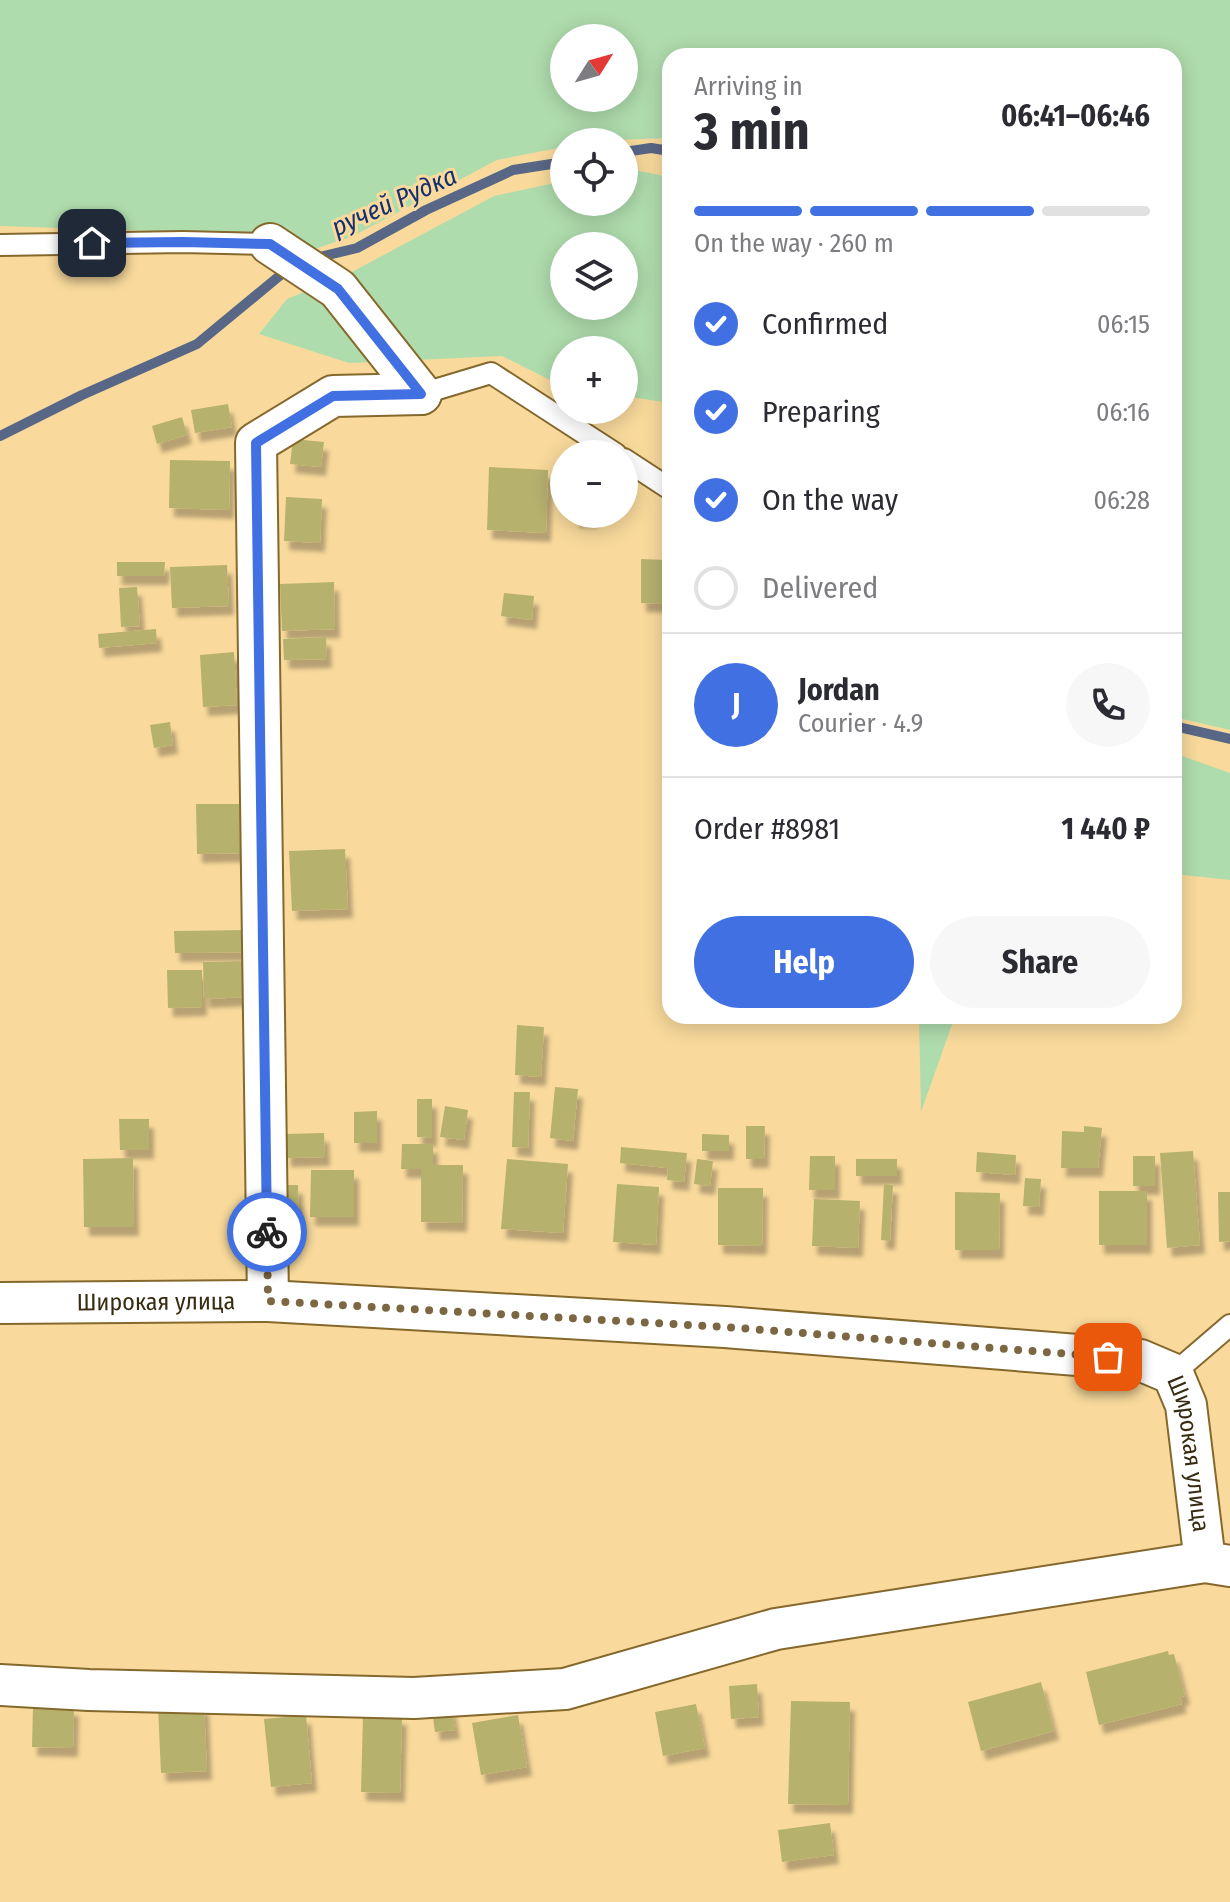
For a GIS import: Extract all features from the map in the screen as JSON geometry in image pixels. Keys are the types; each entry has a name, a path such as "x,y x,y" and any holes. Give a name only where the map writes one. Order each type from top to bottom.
{"street":[{"path":"270,244 338,289 421,394"},
{"path":"268,1301 256,443 333,396 421,394"},
{"name":"Широкая улица","path":"0,1303 268,1301 725,1327 1140,1360 1173,1374 1186,1405 1217,1564 776,1629 565,1689 414,1698 0,1685"}],"lane":[{"path":"0,245 270,244"},
{"path":"421,394 491,373 594,440"},
{"path":"638,468 662,484"},
{"path":"1173,1374 1230,1325"}],"green space":[{"path":"0,0 1230,0 1230,730 1182,719 1182,48 662,48 662,138 638,139 638,128 550,128 550,150 497,160 353,236 309,251 281,235 0,226"},
{"path":"638,171 662,175 662,402 638,398 638,336 550,336 550,380 502,356 349,363 259,334 287,299 348,274 494,196 550,184 550,216 638,216"},
{"path":"1182,756 1230,773 1230,880 1182,875"},
{"path":"919,1024 952,1024 921,1112"}],"building":[{"path":"228,404 232,427 195,433 191,410"},
{"path":"182,417 187,435 157,444 152,426"},
{"path":"293,439 324,442 321,467 290,464"},
{"path":"170,460 230,461 229,510 169,508"},
{"path":"489,467 548,470 546,533 487,530"},
{"path":"286,497 322,499 320,543 284,541"},
{"path":"641,559 662,560 662,604 641,603"},
{"path":"117,562 165,562 164,576 117,576"},
{"path":"227,565 229,606 172,608 170,567"},
{"path":"334,582 335,629 282,631 280,584"},
{"path":"137,587 140,626 121,627 119,588"},
{"path":"504,593 534,596 532,620 501,616"},
{"path":"156,629 157,643 99,648 98,634"},
{"path":"326,637 327,659 284,660 283,639"},
{"path":"234,652 237,705 203,707 200,655"},
{"path":"170,722 173,745 154,748 150,725"},
{"path":"196,804 239,804 240,853 197,854"},
{"path":"345,849 348,909 292,911 289,851"},
{"path":"248,930 248,952 175,953 174,931"},
{"path":"247,961 248,997 204,999 203,962"},
{"path":"167,970 202,970 202,1007 168,1008"},
{"path":"517,1025 544,1027 541,1077 515,1075"},
{"path":"555,1087 578,1089 573,1141 550,1138"},
{"path":"514,1092 530,1092 528,1148 512,1147"},
{"path":"417,1099 432,1099 432,1138 417,1137"},
{"path":"445,1106 468,1110 464,1140 440,1137"},
{"path":"377,1111 377,1143 354,1143 354,1112"},
{"path":"119,1119 149,1119 149,1150 120,1150"},
{"path":"746,1126 765,1126 764,1159 746,1159"},
{"path":"1084,1126 1102,1128 1098,1168 1061,1168 1062,1131 1084,1132"},
{"path":"324,1133 325,1157 286,1158 285,1134"},
{"path":"702,1134 729,1135 729,1151 702,1151"},
{"path":"402,1144 433,1144 433,1165 463,1165 462,1223 421,1222 421,1169 401,1169"},
{"path":"621,1147 687,1153 684,1182 667,1180 668,1168 620,1163"},
{"path":"1193,1151 1200,1245 1167,1248 1160,1153"},
{"path":"977,1152 1016,1155 1015,1175 976,1172"},
{"path":"810,1156 835,1156 835,1190 809,1190"},
{"path":"1133,1156 1155,1156 1155,1186 1133,1186"},
{"path":"133,1158 134,1227 84,1227 83,1159"},
{"path":"507,1159 568,1164 563,1233 501,1229"},
{"path":"697,1159 713,1161 710,1186 694,1184"},
{"path":"856,1159 897,1159 897,1176 856,1176"},
{"path":"311,1170 354,1170 354,1217 310,1217"},
{"path":"1025,1178 1041,1179 1039,1207 1023,1206"},
{"path":"617,1184 659,1187 656,1245 613,1242"},
{"path":"884,1184 893,1185 890,1241 881,1240"},
{"path":"278,1185 298,1185 299,1213 279,1213"},
{"path":"718,1188 763,1188 762,1246 718,1245"},
{"path":"1099,1191 1147,1191 1147,1245 1099,1245"},
{"path":"955,1192 1000,1193 999,1250 955,1250"},
{"path":"1218,1192 1230,1192 1230,1241 1219,1242"},
{"path":"814,1199 860,1201 858,1248 812,1246"},
{"path":"1168,1651 1169,1655 1174,1654 1185,1696 1180,1697 1182,1704 1099,1725 1086,1672"},
{"path":"1041,1682 1054,1731 981,1751 968,1702"},
{"path":"757,1684 759,1717 731,1719 729,1686"},
{"path":"791,1701 850,1702 848,1805 788,1804"},
{"path":"696,1704 705,1748 663,1756 655,1712"},
{"path":"33,1705 74,1707 73,1748 32,1747"},
{"path":"204,1705 207,1771 161,1773 158,1707"},
{"path":"451,1707 455,1730 435,1732 432,1710"},
{"path":"306,1715 312,1783 271,1787 264,1719"},
{"path":"363,1715 402,1716 400,1793 361,1792"},
{"path":"518,1715 527,1767 481,1775 472,1723"},
{"path":"830,1823 834,1855 782,1862 778,1830"}],"waterway":[{"name":"ручей Рудка","path":"638,150 662,150"},
{"name":"ручей Рудка","path":"311,259 357,248 426,210 513,170 550,164"},
{"name":"ручей Рудка","path":"0,436 82,395 197,344 289,268"},
{"name":"ручей Рудка","path":"1182,728 1230,739"}],"way so far":[{"path":"267,1232 268,1301 725,1327 1108,1357"}],"route":[{"path":"92,243 270,244 338,289 421,394 333,396 256,443 267,1232"}]}
